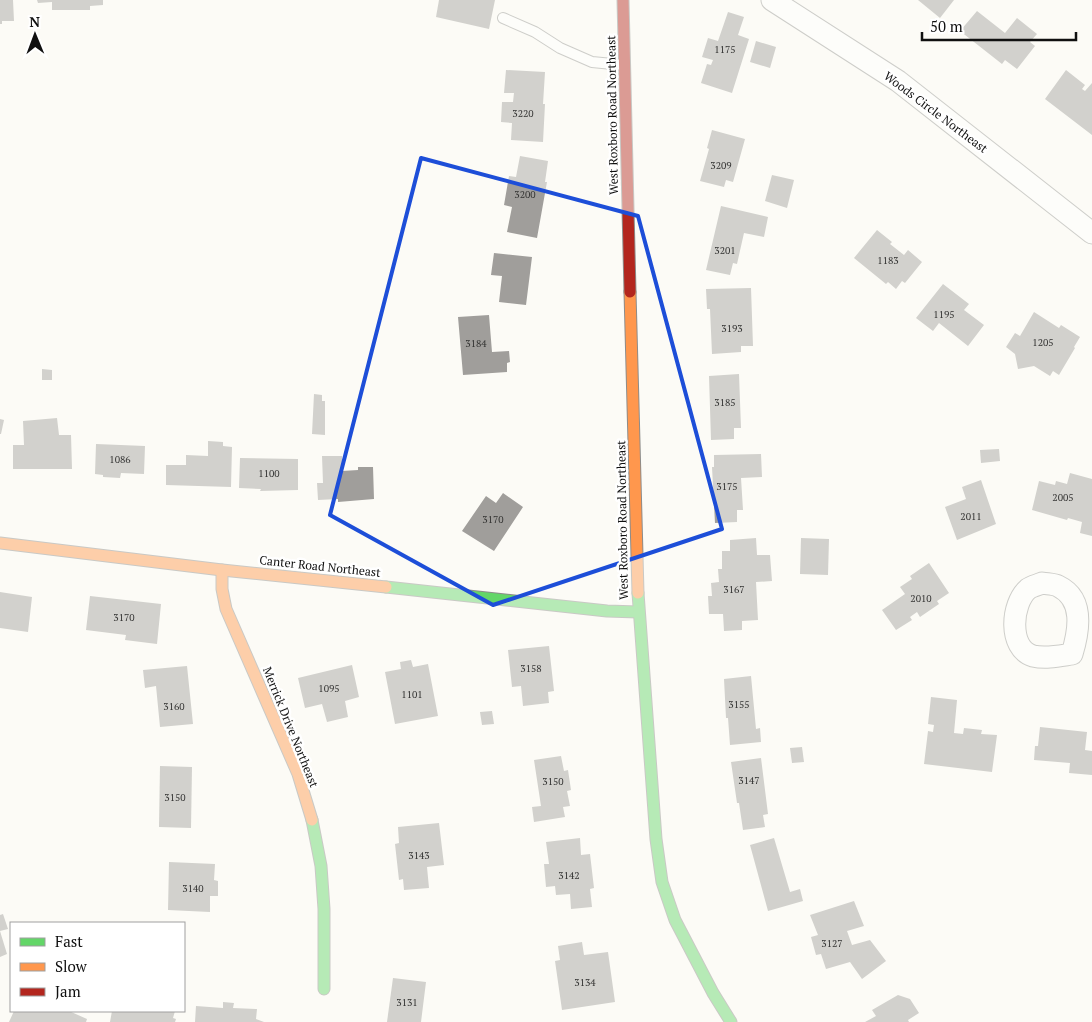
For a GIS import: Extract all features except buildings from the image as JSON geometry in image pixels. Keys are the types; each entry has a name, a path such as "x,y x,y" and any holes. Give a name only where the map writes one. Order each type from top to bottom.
{"street":[{"name":"West Roxboro Road Northeast","path":"623,0 638,612 656,839 662,882 675,920 713,993 731,1022"},
{"name":"Woods Circle Northeast","path":"772,0 898,81 1092,233"},
{"name":"Canter Road Northeast","path":"0,543 222,570 607,611 638,612"},
{"name":"Merrick Drive Northeast","path":"222,570 222,589 226,609 298,774 312,818 321,866 324,909 324,989"}],"lane":[{"path":"503,18 535,32 560,48 592,62 624,66"}],"highlighted area":[{"path":"421,158 638,216 722,529 493,605 330,515"}],"traffic: fast":[{"path":"386,587 607,611 638,612"},
{"path":"638,593 656,839 662,882 675,920 713,993 731,1022"},
{"path":"312,820 321,866 324,909 324,989"}],"traffic: slow":[{"path":"630,292 638,593"},
{"path":"0,543 222,570 386,587"},
{"path":"222,570 222,589 226,609 298,774 312,820"}],"traffic: jam":[{"path":"623,0 630,292"}]}
